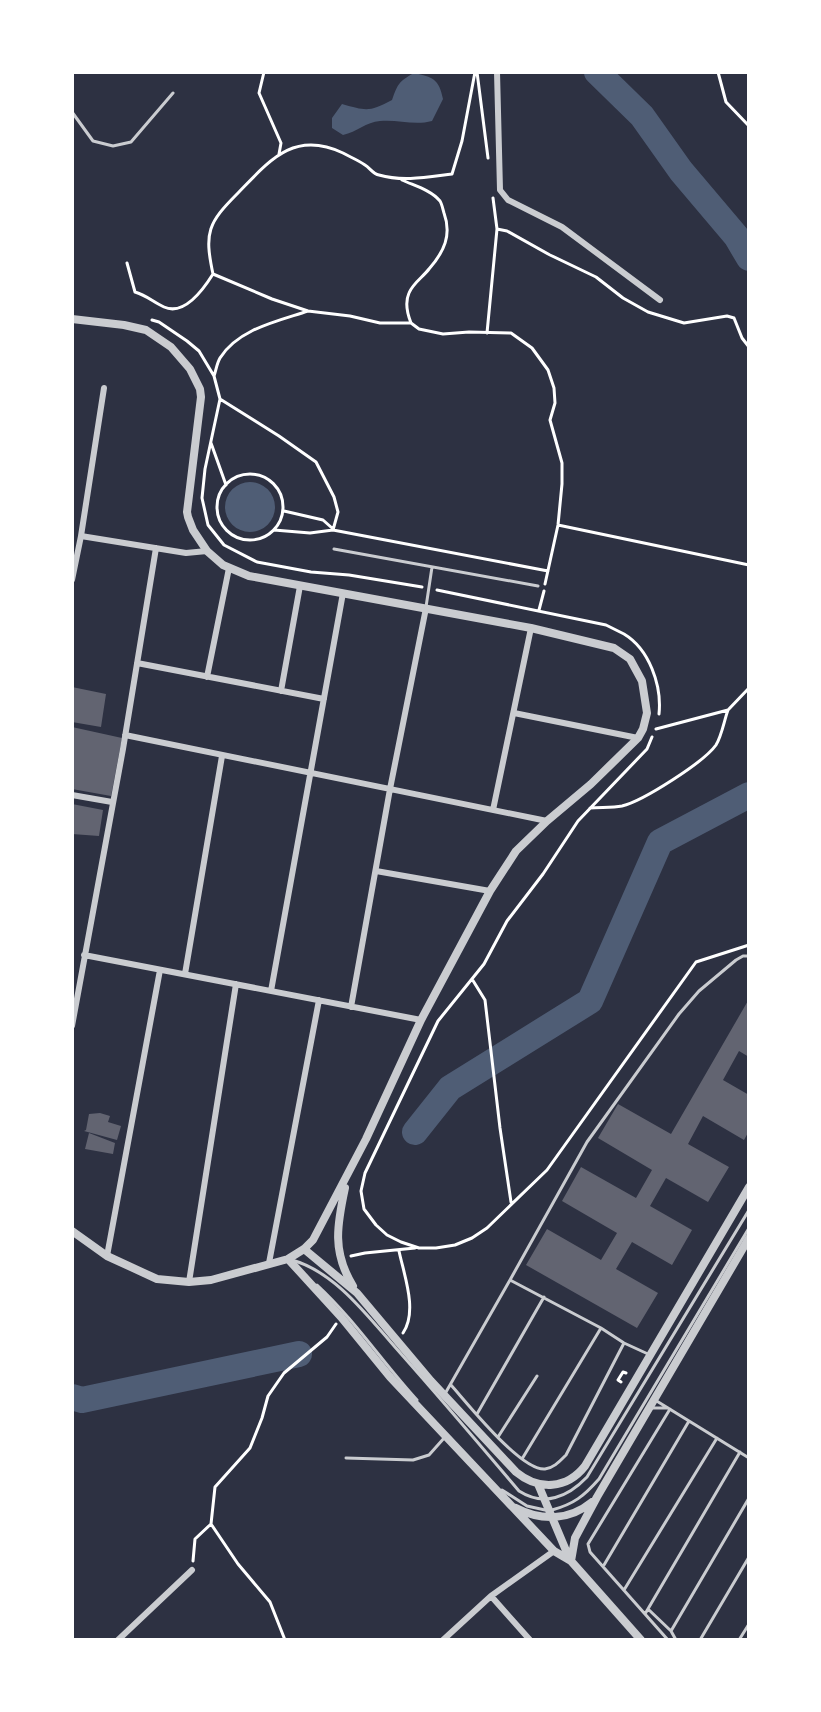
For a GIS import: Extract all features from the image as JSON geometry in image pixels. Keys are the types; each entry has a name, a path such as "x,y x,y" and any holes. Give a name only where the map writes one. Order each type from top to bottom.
{"street":[{"path":"497,72 500,190 503,195 562,227 660,300"},
{"path":"72,319 146,330 171,347 190,369 200,389 201,408 187,512 193,530 207,551 229,568 249,576 531,628 606,645 626,655 633,663 644,688 647,713 638,738 516,851 490,891 421,1020 348,1175 313,1240 304,1249 288,1259 211,1280 189,1282 157,1279 107,1256 72,1231"},
{"path":"72,580 104,388"},
{"path":"72,519 83,521"},
{"path":"81,536 186,553 207,551"},
{"path":"72,1026 156,548"},
{"path":"207,677 229,568"},
{"path":"281,691 300,586"},
{"path":"271,991 343,593"},
{"path":"351,1007 426,608"},
{"path":"493,810 531,628"},
{"path":"137,663 324,699"},
{"path":"514,713 638,738"},
{"path":"125,735 547,821"},
{"path":"185,974 222,756"},
{"path":"72,795 112,802"},
{"path":"376,871 490,891"},
{"path":"84,955 421,1020"},
{"path":"107,1256 160,970"},
{"path":"189,1282 236,984"},
{"path":"269,1263 319,1000"},
{"path":"348,1175 337,1239 347,1277 357,1293 444,1395 516,1472 538,1484 559,1484 579,1474 749,1187"},
{"path":"571,1561 575,1538 597,1497 749,1238"},
{"path":"304,1249 357,1293"},
{"path":"288,1259 390,1377 554,1551 571,1561 641,1640"},
{"path":"538,1484 571,1561"},
{"path":"505,1500 532,1515 577,1512 597,1497"},
{"path":"443,1640 491,1596 554,1551"},
{"path":"118,1640 192,1570"},
{"path":"491,1596 530,1640"}],"lane":[{"path":"72,112 93,141 113,146 131,142 173,93"},
{"path":"334,549 538,586"},
{"path":"426,608 432,567"},
{"path":"444,1395 587,1142 699,991 736,960 749,956"},
{"path":"288,1259 308,1264 345,1292 519,1491 528,1497 545,1500 567,1494 587,1477 749,1210"},
{"path":"288,1259 357,1326 393,1374 494,1484 527,1506 551,1514 585,1495 599,1479 749,1228"},
{"path":"510,1280 650,1355"},
{"path":"477,1414 544,1297"},
{"path":"522,1459 601,1328"},
{"path":"451,1385 498,1438 522,1459 533,1467 553,1467 566,1455 624,1343"},
{"path":"498,1438 537,1376"},
{"path":"653,1404 670,1409"},
{"path":"653,1404 670,1409 749,1458"},
{"path":"668,1640 590,1552 588,1544 670,1409"},
{"path":"603,1567 689,1421"},
{"path":"346,1458 413,1460 429,1455 446,1437"},
{"path":"624,1590 717,1438"},
{"path":"645,1614 740,1452"},
{"path":"671,1631 749,1498"},
{"path":"700,1640 749,1557"},
{"path":"648,1609 676,1640"},
{"path":"739,1640 749,1624"}],"path":[{"path":"264,72 259,93 281,143 279,154"},
{"path":"213,274 208,250 209,228 223,208 279,154 304,145 318,145 343,153 375,175 418,179 452,174 476,72"},
{"path":"476,72 489,166"},
{"path":"718,72 726,102 749,126"},
{"path":"399,178 441,202 447,222 447,241 442,251 408,296 407,312 411,323 419,329 443,334 511,333 532,348 548,370 554,388 555,403 550,420 562,463 562,484 558,525 539,610"},
{"path":"487,333 497,229 493,198"},
{"path":"497,229 507,231 596,277 648,312 684,323 727,316 734,318 749,347"},
{"path":"127,263 135,292 146,295 163,307 178,310 198,293 213,274"},
{"path":"213,274 308,311 380,323 411,323"},
{"path":"214,376 220,358 234,343 260,327 308,311"},
{"path":"220,399 316,462 338,512 333,530"},
{"path":"211,443 226,485"},
{"path":"251,474 271,481 279,490 284,511 274,530 266,537 244,540 225,529 216,510 226,485 240,475 251,474"},
{"path":"284,511 323,520 333,530"},
{"path":"558,525 749,565"},
{"path":"274,530 310,533 333,530 548,571"},
{"path":"590,808 622,806 641,798 704,757 720,738 728,710 749,688"},
{"path":"656,729 728,710"},
{"path":"340,1259 365,1253 455,1245 487,1228 547,1170 696,962 749,945"},
{"path":"472,979 485,1000 512,1203"},
{"path":"376,1225 394,1239 419,1248"},
{"path":"396,1339 405,1331 409,1310 399,1251"},
{"path":"285,1640 270,1602 238,1564 211,1524 215,1487 250,1448 268,1396 284,1373 327,1337 341,1317"},
{"path":"618,1380 623,1372"},
{"path":"192,1570 195,1539 211,1524"}],"water":[{"path":"414,73 430,78 439,87 443,99 432,121 375,122 343,135 332,128 332,118 342,104 363,109 378,107 392,100 399,84"},
{"path":"250,482 268,489 275,507 268,525 250,532 232,525 225,507 232,489"}],"building":[{"path":"72,687 106,694 101,727 72,722"},
{"path":"72,727 122,738 111,796 72,789"},
{"path":"72,804 103,810 99,836 72,834"},
{"path":"749,999 749,1057 739,1051 723,1080 749,1095 749,1131 744,1140 703,1116 688,1144 729,1167 708,1202 666,1178 650,1206 692,1230 672,1265 632,1242 616,1269 658,1293 637,1328 526,1265 547,1229 601,1260 617,1233 562,1201 581,1167 636,1198 652,1170 598,1138 618,1104 671,1134"},
{"path":"89,1114 110,1116 108,1122 121,1126 117,1140 84,1131"},
{"path":"89,1133 115,1143 113,1154 85,1149"}],"waterway":[{"path":"597,72 642,116 681,171 736,236 749,258"},
{"path":"415,1132 450,1088 590,1001 660,842 749,795"},
{"path":"72,1397 82,1400 299,1354"}]}
